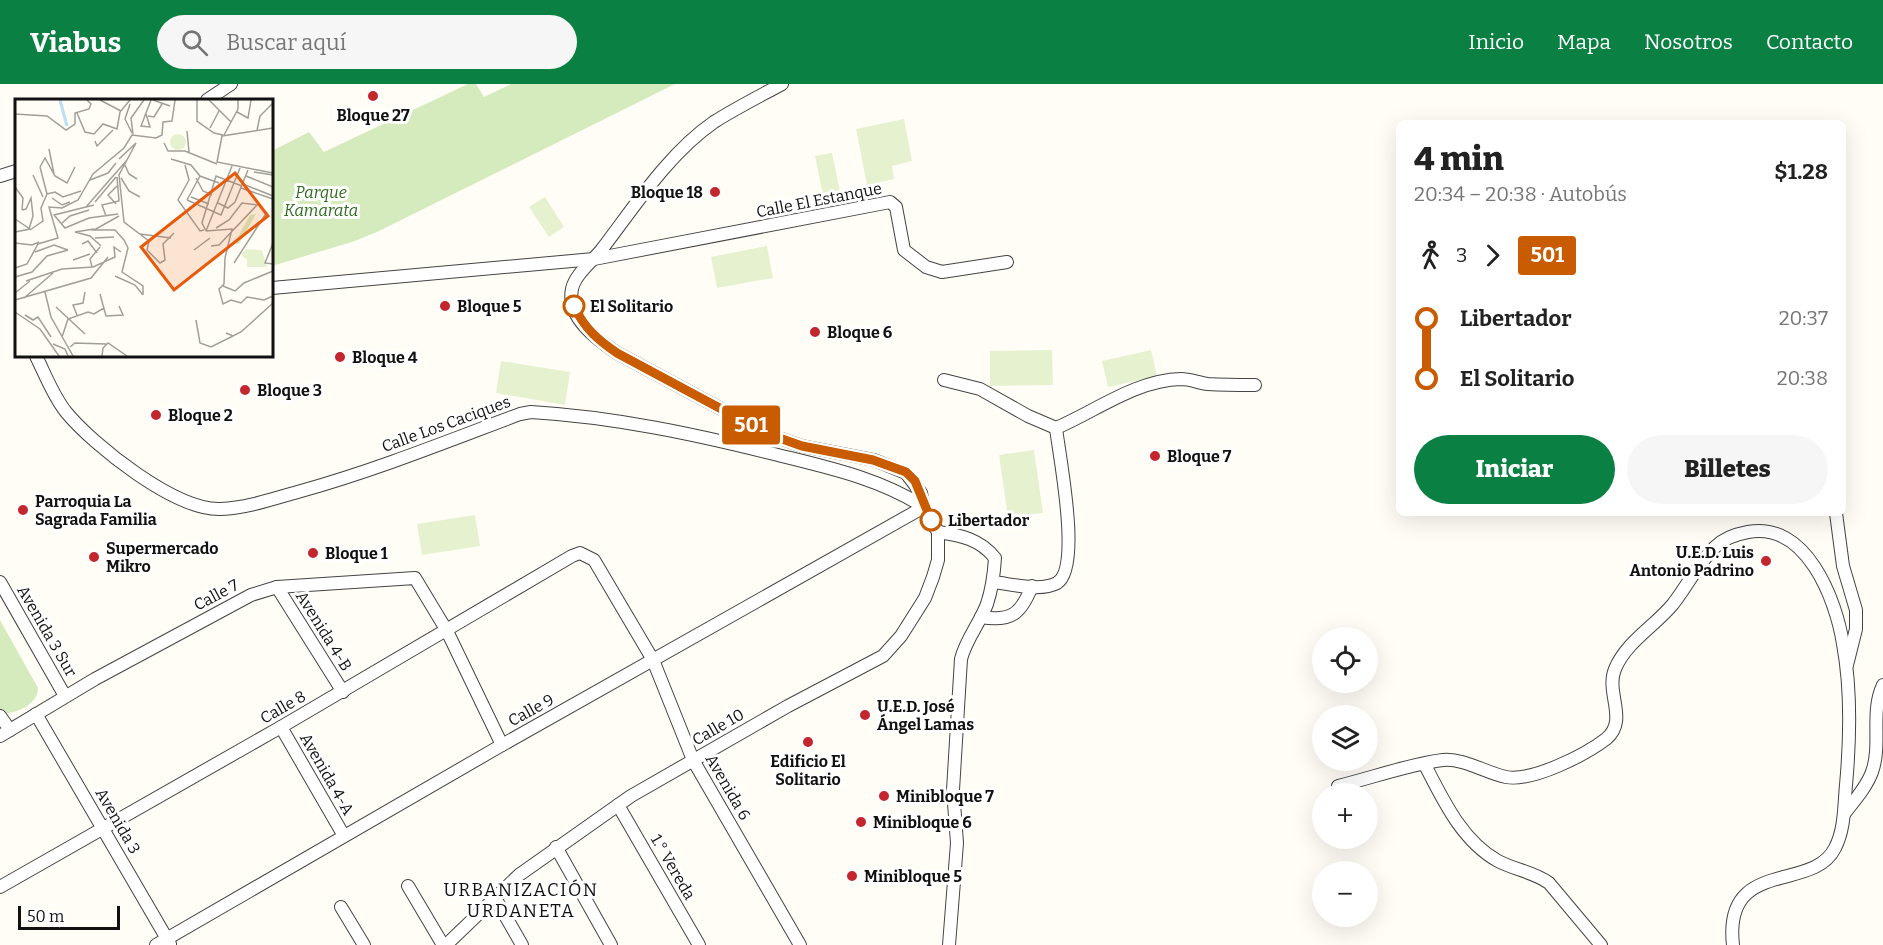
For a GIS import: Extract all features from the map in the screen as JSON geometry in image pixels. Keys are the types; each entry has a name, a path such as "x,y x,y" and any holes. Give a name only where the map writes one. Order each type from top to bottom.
{"street":[{"path":"208,99 231,84"},
{"path":"783,84 714,122 697,136 650,186 594,260 575,280 572,297 584,326 597,340 649,371 768,434 802,446 873,460 906,472 918,487 924,507 938,532 963,536 990,551 995,558 993,582 981,617 964,647 961,659 953,790 957,843 949,945"},
{"path":"0,176 15,171"},
{"name":"Calle El Estanque","path":"594,260 890,202 896,207 904,250 926,267 942,272 1006,262"},
{"path":"273,288 594,260"},
{"name":"Calle Los Caciques","path":"37,357 65,411 108,451 162,491 203,506 220,509 269,500 360,474 520,414 531,412 661,427 738,445 843,471 898,491 924,507"},
{"path":"944,380 980,389 1028,416 1056,428 1087,415 1109,400 1159,382 1182,379 1207,384 1255,385"},
{"path":"993,582 1046,588 1060,581 1066,570 1069,541 1056,428"},
{"name":"Calle 9","path":"164,943 502,745 924,507"},
{"path":"1836,516 1843,566 1856,610 1856,629 1845,672"},
{"path":"1350,783 1444,760 1517,778 1546,769 1605,740 1617,726 1611,689 1616,667 1622,657 1671,606 1716,546 1744,532 1761,530 1777,534 1801,550 1834,605 1843,644 1849,741 1844,815 1835,850 1826,861 1752,889 1737,910 1732,923 1733,945"},
{"name":"Calle 10","path":"444,945 494,896 556,847 618,805 693,760 882,656 892,648 925,598 933,578 938,560 938,532"},
{"name":"Avenida 6","path":"580,554 594,560 653,660 693,760 800,945"},
{"name":"Calle 8","path":"0,887 343,692 572,556 580,554"},
{"name":"Calle 7","path":"5,733 65,696 251,595 277,587 415,578 447,631"},
{"name":"Avenida 3 Sur","path":"0,582 65,696"},
{"path":"981,617 1004,618 1014,614 1025,603 1032,586"},
{"name":"Avenida 4-B","path":"277,587 343,692"},
{"path":"447,631 502,745"},
{"path":"1844,815 1864,789 1873,770 1877,703 1883,685"},
{"name":"Avenida 3","path":"36,714 104,828 164,943"},
{"path":"0,716 5,733"},
{"name":"Avenida 4-A","path":"281,727 344,836"},
{"path":"1425,765 1441,796 1466,833 1495,859 1539,876 1549,883 1601,945"},
{"name":"1.° Vereda","path":"618,805 699,945"},
{"path":"556,847 611,945"},
{"path":"408,886 444,945"},
{"path":"494,896 522,945"},
{"path":"341,907 364,945"}],"green space":[{"name":"Parque Kamarata","path":"468,84 476,84 484,97 511,84 675,84 379,231 355,241 273,266 273,150 309,132 324,152"},
{"path":"904,119 912,161 892,166 894,179 867,185 856,129"},
{"path":"832,153 842,201 825,205 815,156"},
{"path":"545,197 564,227 549,237 529,207"},
{"path":"767,246 773,278 717,288 711,257"},
{"path":"1052,350 1053,385 990,386 990,351"},
{"path":"1151,350 1157,376 1108,387 1102,361"},
{"path":"501,361 570,372 565,405 496,393"},
{"path":"1034,450 1043,513 1008,517 999,455"},
{"path":"475,515 480,546 422,555 417,524"},
{"path":"0,620 38,688 30,704 12,712 0,714"}],"bus line":[{"name":"501","path":"574,306 584,326 597,340 649,371 768,434 802,446 873,460 906,472 915,481 931,520"}],"place":[{"name":"Bloque 27","path":"373,96"},
{"name":"Bloque 18","path":"715,192"},
{"name":"Bloque 5","path":"445,306"},
{"name":"El Solitario","path":"574,306"},
{"name":"Bloque 6","path":"815,332"},
{"name":"Bloque 4","path":"340,357"},
{"name":"Bloque 3","path":"245,390"},
{"name":"Bloque 2","path":"156,415"},
{"name":"Bloque 7","path":"1155,456"},
{"name":"Parroquia La Sagrada Familia","path":"23,510"},
{"name":"Libertador","path":"931,520"},
{"name":"Bloque 1","path":"313,553"},
{"name":"Supermercado Mikro","path":"94,557"},
{"name":"U.E.D. Luis Antonio Padrino","path":"1766,561"},
{"name":"U.E.D. José Ángel Lamas","path":"865,715"},
{"name":"Edificio El Solitario","path":"808,742"},
{"name":"Minibloque 7","path":"884,796"},
{"name":"Minibloque 6","path":"861,822"},
{"name":"Minibloque 5","path":"852,876"}],"district":[{"name":"URBANIZACIÓN URDANETA","path":"521,900"}]}
